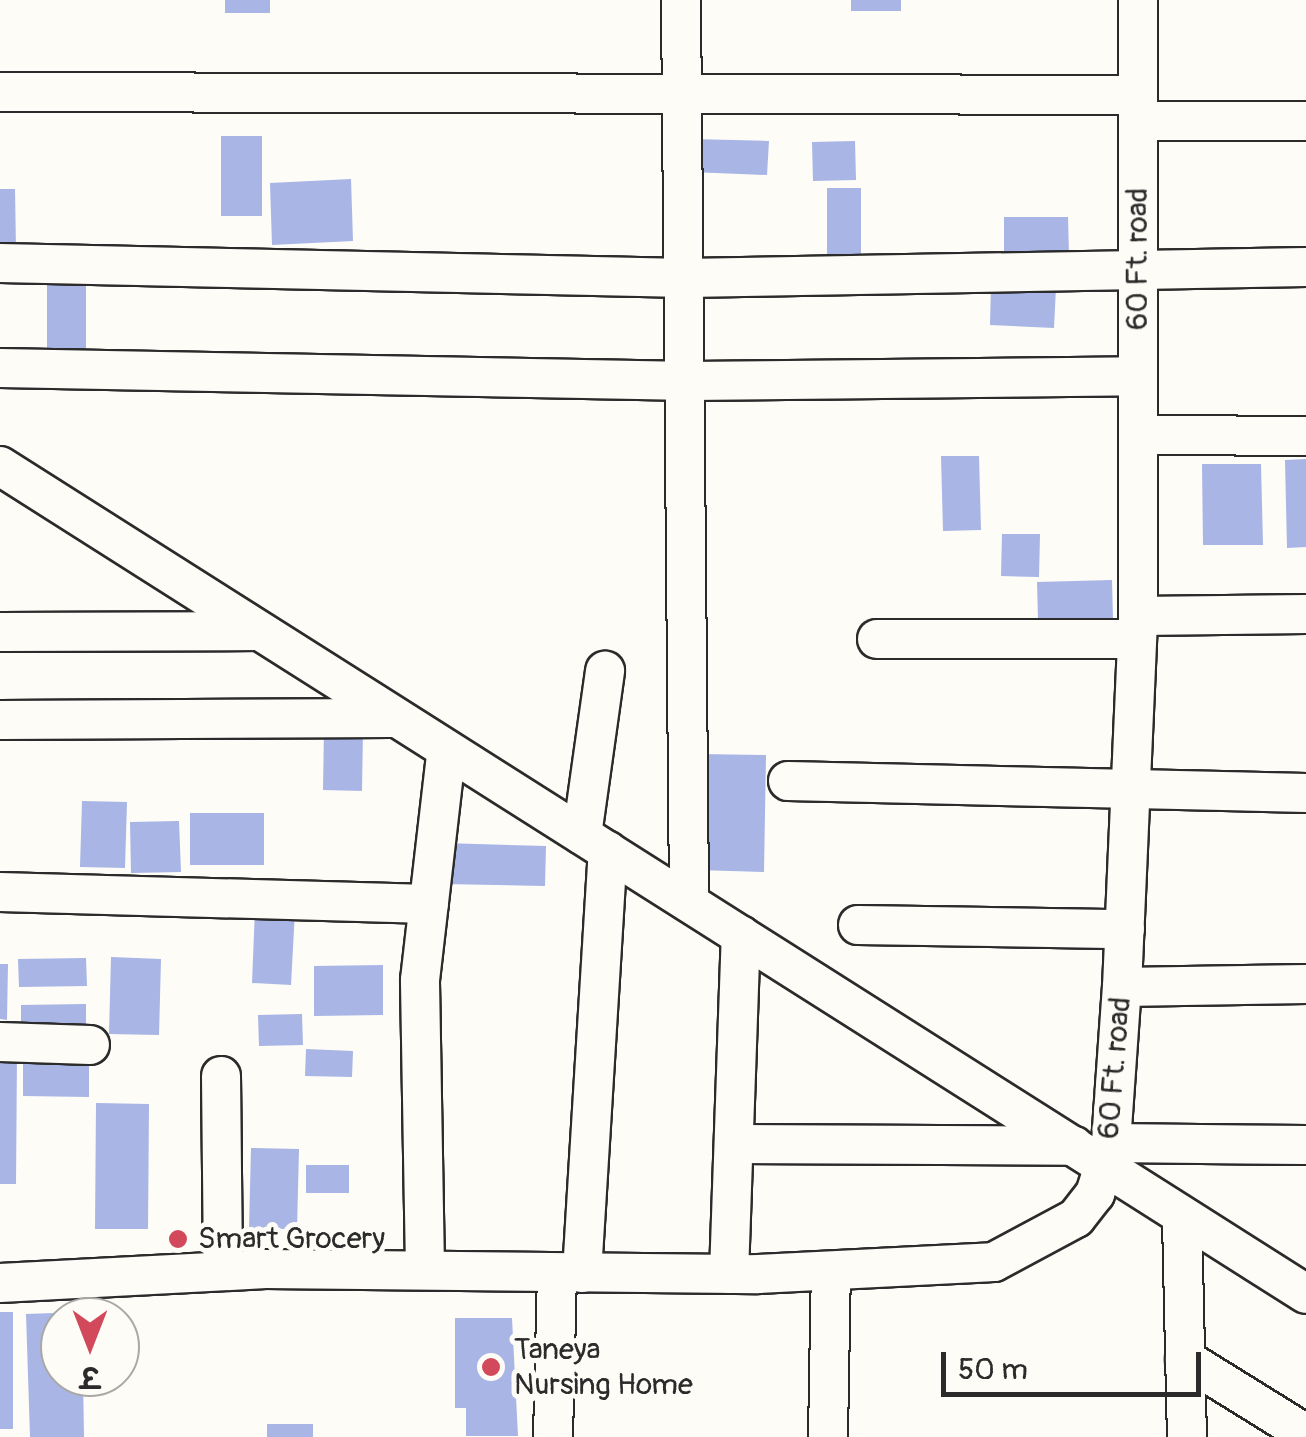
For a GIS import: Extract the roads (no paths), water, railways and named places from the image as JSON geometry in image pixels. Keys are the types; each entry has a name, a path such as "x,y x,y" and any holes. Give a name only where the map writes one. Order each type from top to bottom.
{"street":[{"path":"681,0 691,381 689,902"},
{"name":"60 Ft. road","path":"0,1283 223,1271 831,1272 1024,1254 1076,1218 1096,1152 1122,987 1125,929 1137,627 1138,0"},
{"path":"0,92 1138,108 1306,121"},
{"path":"0,263 686,278 1138,265 1306,266"},
{"path":"0,368 691,381 1138,376"},
{"path":"1138,435 1306,436"},
{"path":"3,469 260,631 446,755 1096,1152 1182,1219 1306,1294"},
{"path":"877,640 1306,614"},
{"path":"0,632 260,631"},
{"path":"553,1437 570,1273 605,671"},
{"path":"0,720 392,718"},
{"path":"424,1269 420,980 446,755"},
{"path":"788,781 1130,792 1306,793"},
{"path":"0,892 428,904"},
{"path":"858,925 1125,929"},
{"path":"729,1274 741,935"},
{"path":"1122,987 1306,984"},
{"path":"0,1042 90,1045"},
{"path":"222,1076 223,1271"},
{"path":"735,1144 1096,1152 1306,1144"},
{"path":"1182,1219 1187,1437"},
{"path":"828,1437 831,1272"},
{"path":"1185,1360 1306,1434"}],"place":[{"name":"Smart Grocery","path":"178,1239"},
{"name":"Taneya Nursing Home","path":"491,1367"}]}
